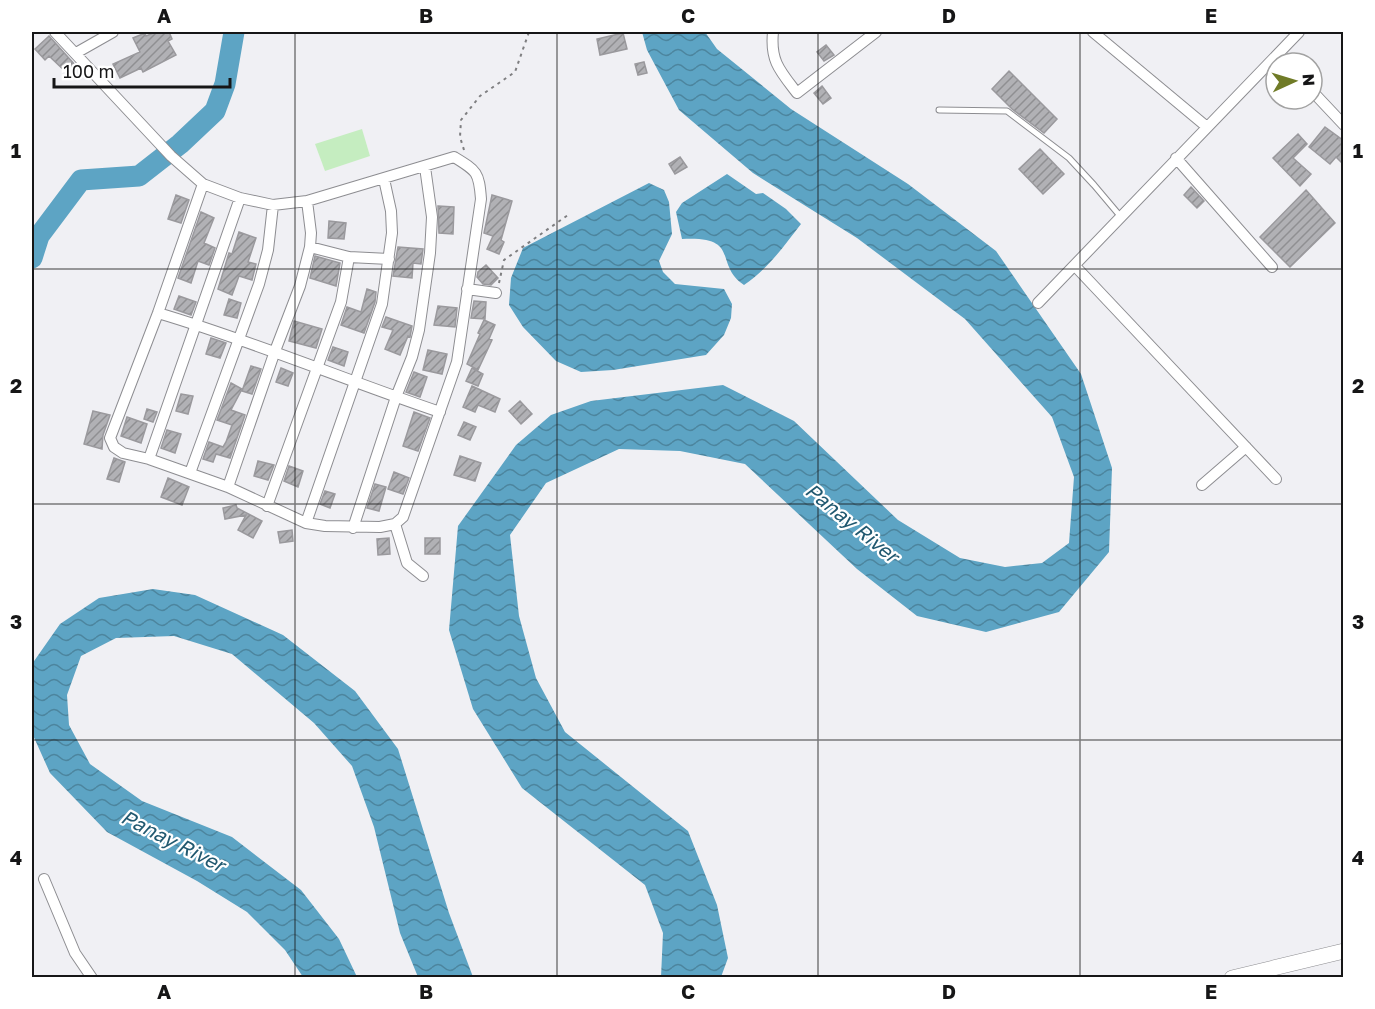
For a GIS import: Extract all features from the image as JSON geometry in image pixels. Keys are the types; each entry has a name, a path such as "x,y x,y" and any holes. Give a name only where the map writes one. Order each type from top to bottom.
{"main road":[{"path":"1232,978 1344,951"}],"street":[{"path":"56,32 157,142 202,184 240,198 273,205 308,201 454,158 475,170 480,183 481,199 457,362 403,517 394,524 353,528 306,523 228,487 149,459 123,453 114,447 111,438 158,313 202,184"},
{"path":"76,53 113,32"},
{"path":"773,32 776,66 797,93 876,32"},
{"path":"1093,32 1207,127"},
{"path":"1280,51 1299,32"},
{"path":"1038,303 1264,68"},
{"path":"1324,104 1344,125"},
{"path":"1176,158 1272,267"},
{"path":"353,528 396,397 412,357 419,330 430,253 432,217 425,167"},
{"path":"306,523 382,304 392,233 391,211 384,178"},
{"path":"149,459 240,198"},
{"path":"228,487 300,286 310,248 308,201"},
{"path":"190,473 259,284 268,250 273,205"},
{"path":"310,248 349,257 389,259"},
{"path":"267,506 341,302 349,257"},
{"path":"1075,266 1276,479"},
{"path":"467,289 496,293"},
{"path":"158,313 275,351 356,383 440,412"},
{"path":"1202,485 1246,447"},
{"path":"394,524 407,563 423,576"},
{"path":"44,879 75,953 92,978"}],"lane":[{"path":"939,110 1007,111 1069,158 1121,217"}],"path":[{"path":"469,166 460,137 461,120 480,96 515,72 529,32"},
{"path":"496,293 504,260 568,214"}],"green space":[{"path":"362,129 370,156 325,171 315,144"}],"water":[{"name":"Panay River","path":"642,32 705,32 717,49 791,109 908,184 996,251 1081,374 1112,468 1109,552 1059,612 986,632 917,616 857,569 745,464 680,451 619,449 546,483 510,535 519,616 536,678 565,732 688,831 717,905 728,958 721,977 661,977 663,933 645,885 522,788 473,709 449,630 458,526 516,445 551,415 591,401 723,385 794,421 898,520 960,558 1005,567 1042,563 1069,543 1074,477 1052,417 965,319 857,238 753,173 679,110 647,50"},
{"path":"727,174 756,194 763,193 786,209 801,224 768,265 744,285 735,277 720,247 713,242 701,239 682,239 676,212 682,203"},
{"path":"649,183 664,190 669,202 672,234 659,261 663,272 675,284 724,289 732,304 731,318 724,335 706,355 613,370 581,372 556,361 523,327 509,305 511,278 523,248"},
{"name":"Panay River","path":"153,589 195,595 283,635 355,691 398,749 449,913 473,977 418,977 400,933 374,827 352,766 314,723 232,654 174,636 116,638 81,656 67,695 69,725 90,764 142,801 232,837 301,890 339,939 357,977 303,977 285,950 247,912 197,881 107,832 50,773 32,733 32,664 60,624 99,598"}],"building":[{"path":"156,32 169,32 172,39 168,41 176,55 143,72 141,68 120,78 113,64 140,52 133,38 145,33 146,36"},
{"path":"623,33 627,49 600,55 597,39"},
{"path":"49,36 76,66 68,74 49,56 45,60 35,49"},
{"path":"826,45 834,55 824,61 817,52"},
{"path":"644,62 647,73 638,75 635,64"},
{"path":"1009,71 1057,119 1044,133 1012,109 992,89"},
{"path":"822,86 831,98 823,104 814,93"},
{"path":"1325,127 1344,141 1344,165 1336,157 1330,164 1309,147"},
{"path":"1298,134 1307,144 1293,158 1311,174 1300,186 1273,158"},
{"path":"1040,149 1064,174 1043,194 1019,169"},
{"path":"680,157 687,167 675,174 669,164"},
{"path":"1191,187 1204,201 1197,208 1184,195"},
{"path":"1306,190 1335,223 1290,267 1260,237"},
{"path":"176,195 189,200 181,223 168,219"},
{"path":"492,195 512,201 501,240 504,242 499,254 487,249 493,236 484,233"},
{"path":"438,206 454,207 453,234 439,233"},
{"path":"201,212 214,218 204,243 215,248 209,265 198,261 191,283 178,278"},
{"path":"329,221 346,223 344,239 328,238"},
{"path":"239,232 256,238 248,262 256,264 252,280 239,276 232,295 218,289 229,253 232,254"},
{"path":"398,247 423,249 421,264 413,263 412,278 393,276"},
{"path":"315,256 340,263 336,286 310,278"},
{"path":"486,265 498,278 491,285 483,284 477,277 478,272"},
{"path":"367,289 376,292 375,302 364,333 341,325 347,307 361,312"},
{"path":"179,296 196,302 191,315 174,309"},
{"path":"229,299 241,303 237,318 224,315"},
{"path":"474,301 486,302 485,319 471,318"},
{"path":"438,306 457,308 455,327 434,325"},
{"path":"386,317 412,326 410,337 408,336 400,355 385,349 393,330 382,327"},
{"path":"484,320 495,325 489,339 492,340 478,370 467,364"},
{"path":"294,321 322,329 316,348 289,341"},
{"path":"211,338 226,343 220,358 206,354"},
{"path":"333,347 348,352 344,366 328,360"},
{"path":"428,350 447,354 442,374 423,370"},
{"path":"251,366 261,369 252,394 242,391"},
{"path":"281,368 293,373 288,386 276,382"},
{"path":"472,368 483,374 478,386 466,381"},
{"path":"414,372 427,377 420,397 406,392"},
{"path":"231,383 242,389 231,410 245,415 230,458 216,454 213,462 203,459 209,442 223,447 226,442 232,425 217,420"},
{"path":"472,386 500,399 495,412 478,405 475,412 463,407"},
{"path":"181,394 193,396 188,414 176,411"},
{"path":"520,401 532,414 521,424 509,411"},
{"path":"147,409 157,412 153,422 144,419"},
{"path":"93,411 110,415 103,435 102,449 84,444"},
{"path":"414,412 430,418 418,451 403,446"},
{"path":"127,417 147,424 141,443 121,436"},
{"path":"464,422 476,427 470,440 458,435"},
{"path":"167,430 181,434 175,453 161,448"},
{"path":"460,456 481,463 475,481 454,475"},
{"path":"114,458 125,462 119,482 107,479"},
{"path":"258,461 274,465 268,480 254,476"},
{"path":"289,466 303,471 298,487 284,481"},
{"path":"394,472 409,478 403,494 388,489"},
{"path":"168,478 189,487 182,505 161,497"},
{"path":"375,484 386,487 379,511 367,508"},
{"path":"325,491 335,494 330,508 320,504"},
{"path":"236,505 237,508 262,521 253,538 238,530 246,515 225,519 223,508"},
{"path":"292,530 293,541 280,543 278,532"},
{"path":"389,538 390,554 378,555 377,539"},
{"path":"425,538 440,538 440,554 425,554"}],"waterway":[{"path":"32,258 39,236 81,180 139,176 180,144 215,111 225,84 234,32"}]}
